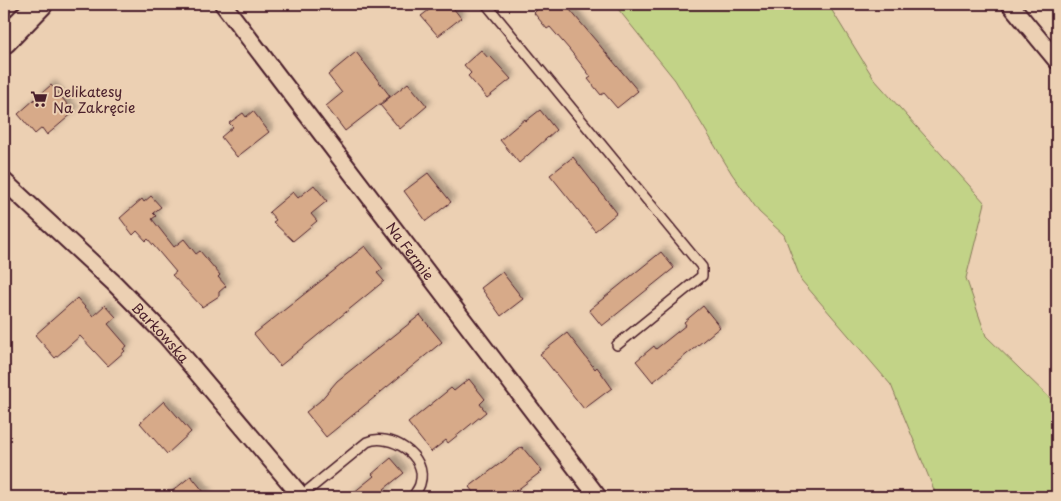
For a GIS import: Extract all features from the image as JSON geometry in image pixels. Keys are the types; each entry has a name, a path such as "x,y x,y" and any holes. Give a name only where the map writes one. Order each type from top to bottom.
{"street":[{"path":"4,41 13,26 40,4"},
{"name":"Na Fermie","path":"223,4 598,497"},
{"path":"1010,4 1057,61"},
{"name":"Barkowska","path":"4,181 114,283 167,337 302,497"}],"lane":[{"path":"486,4 702,267 702,276 617,346"},
{"path":"302,497 367,442 375,438 391,440 403,446 414,458 419,466 421,483 413,497"}],"green space":[{"path":"614,4 828,4 874,79 985,203 966,278 986,336 1057,405 1057,497 937,497 891,385 801,280 784,235 759,212 732,174 675,80"}],"building":[{"path":"437,4 450,4 461,18 438,36 421,16"},
{"path":"531,4 565,4 638,91 617,108 604,93 601,95 588,79 591,77 569,49 550,27 547,29 534,13 537,10"},
{"path":"481,50 488,58 490,56 511,79 487,98 468,76 471,73 464,65"},
{"path":"356,52 390,96 345,131 326,106 342,93 328,75"},
{"path":"408,83 427,106 400,129 380,105"},
{"path":"51,85 74,112 47,135 42,128 35,134 18,114"},
{"path":"540,110 556,130 519,163 500,140 525,119 526,121"},
{"path":"253,111 269,132 237,157 221,137 233,127 229,123 243,113 246,117"},
{"path":"573,157 617,213 595,231 550,175"},
{"path":"428,173 451,202 426,221 404,191"},
{"path":"314,185 327,201 311,214 317,221 293,241 273,222 276,220 269,212 293,192 298,198"},
{"path":"151,196 161,207 153,213 156,216 152,219 174,247 184,239 196,254 200,251 220,275 218,277 226,286 219,292 219,296 202,307 172,275 176,272 148,239 146,241 137,231 133,235 120,218 142,199 144,202"},
{"path":"365,246 383,269 377,273 384,281 280,366 254,334"},
{"path":"661,252 674,268 602,326 589,310"},
{"path":"502,272 523,299 501,316 481,288"},
{"path":"77,298 93,316 105,305 116,317 108,324 127,346 123,349 125,351 108,366 80,336 55,358 35,335"},
{"path":"703,306 720,327 653,382 636,361 654,346 656,349 686,325 684,322"},
{"path":"420,315 442,342 326,437 306,412 320,401 337,381"},
{"path":"567,333 595,369 597,367 612,388 584,409 540,354"},
{"path":"469,379 485,399 480,404 486,412 448,443 446,440 431,452 408,423 451,388 454,391"},
{"path":"164,401 191,432 167,454 140,423"},
{"path":"522,447 542,471 508,497 477,497 469,487"},
{"path":"391,458 404,473 384,489 386,491 378,497 348,497 374,476 372,474"},
{"path":"191,476 208,497 165,497"}],"place":[{"name":"Delikatesy Na Zakręcie","path":"39,99"}]}
